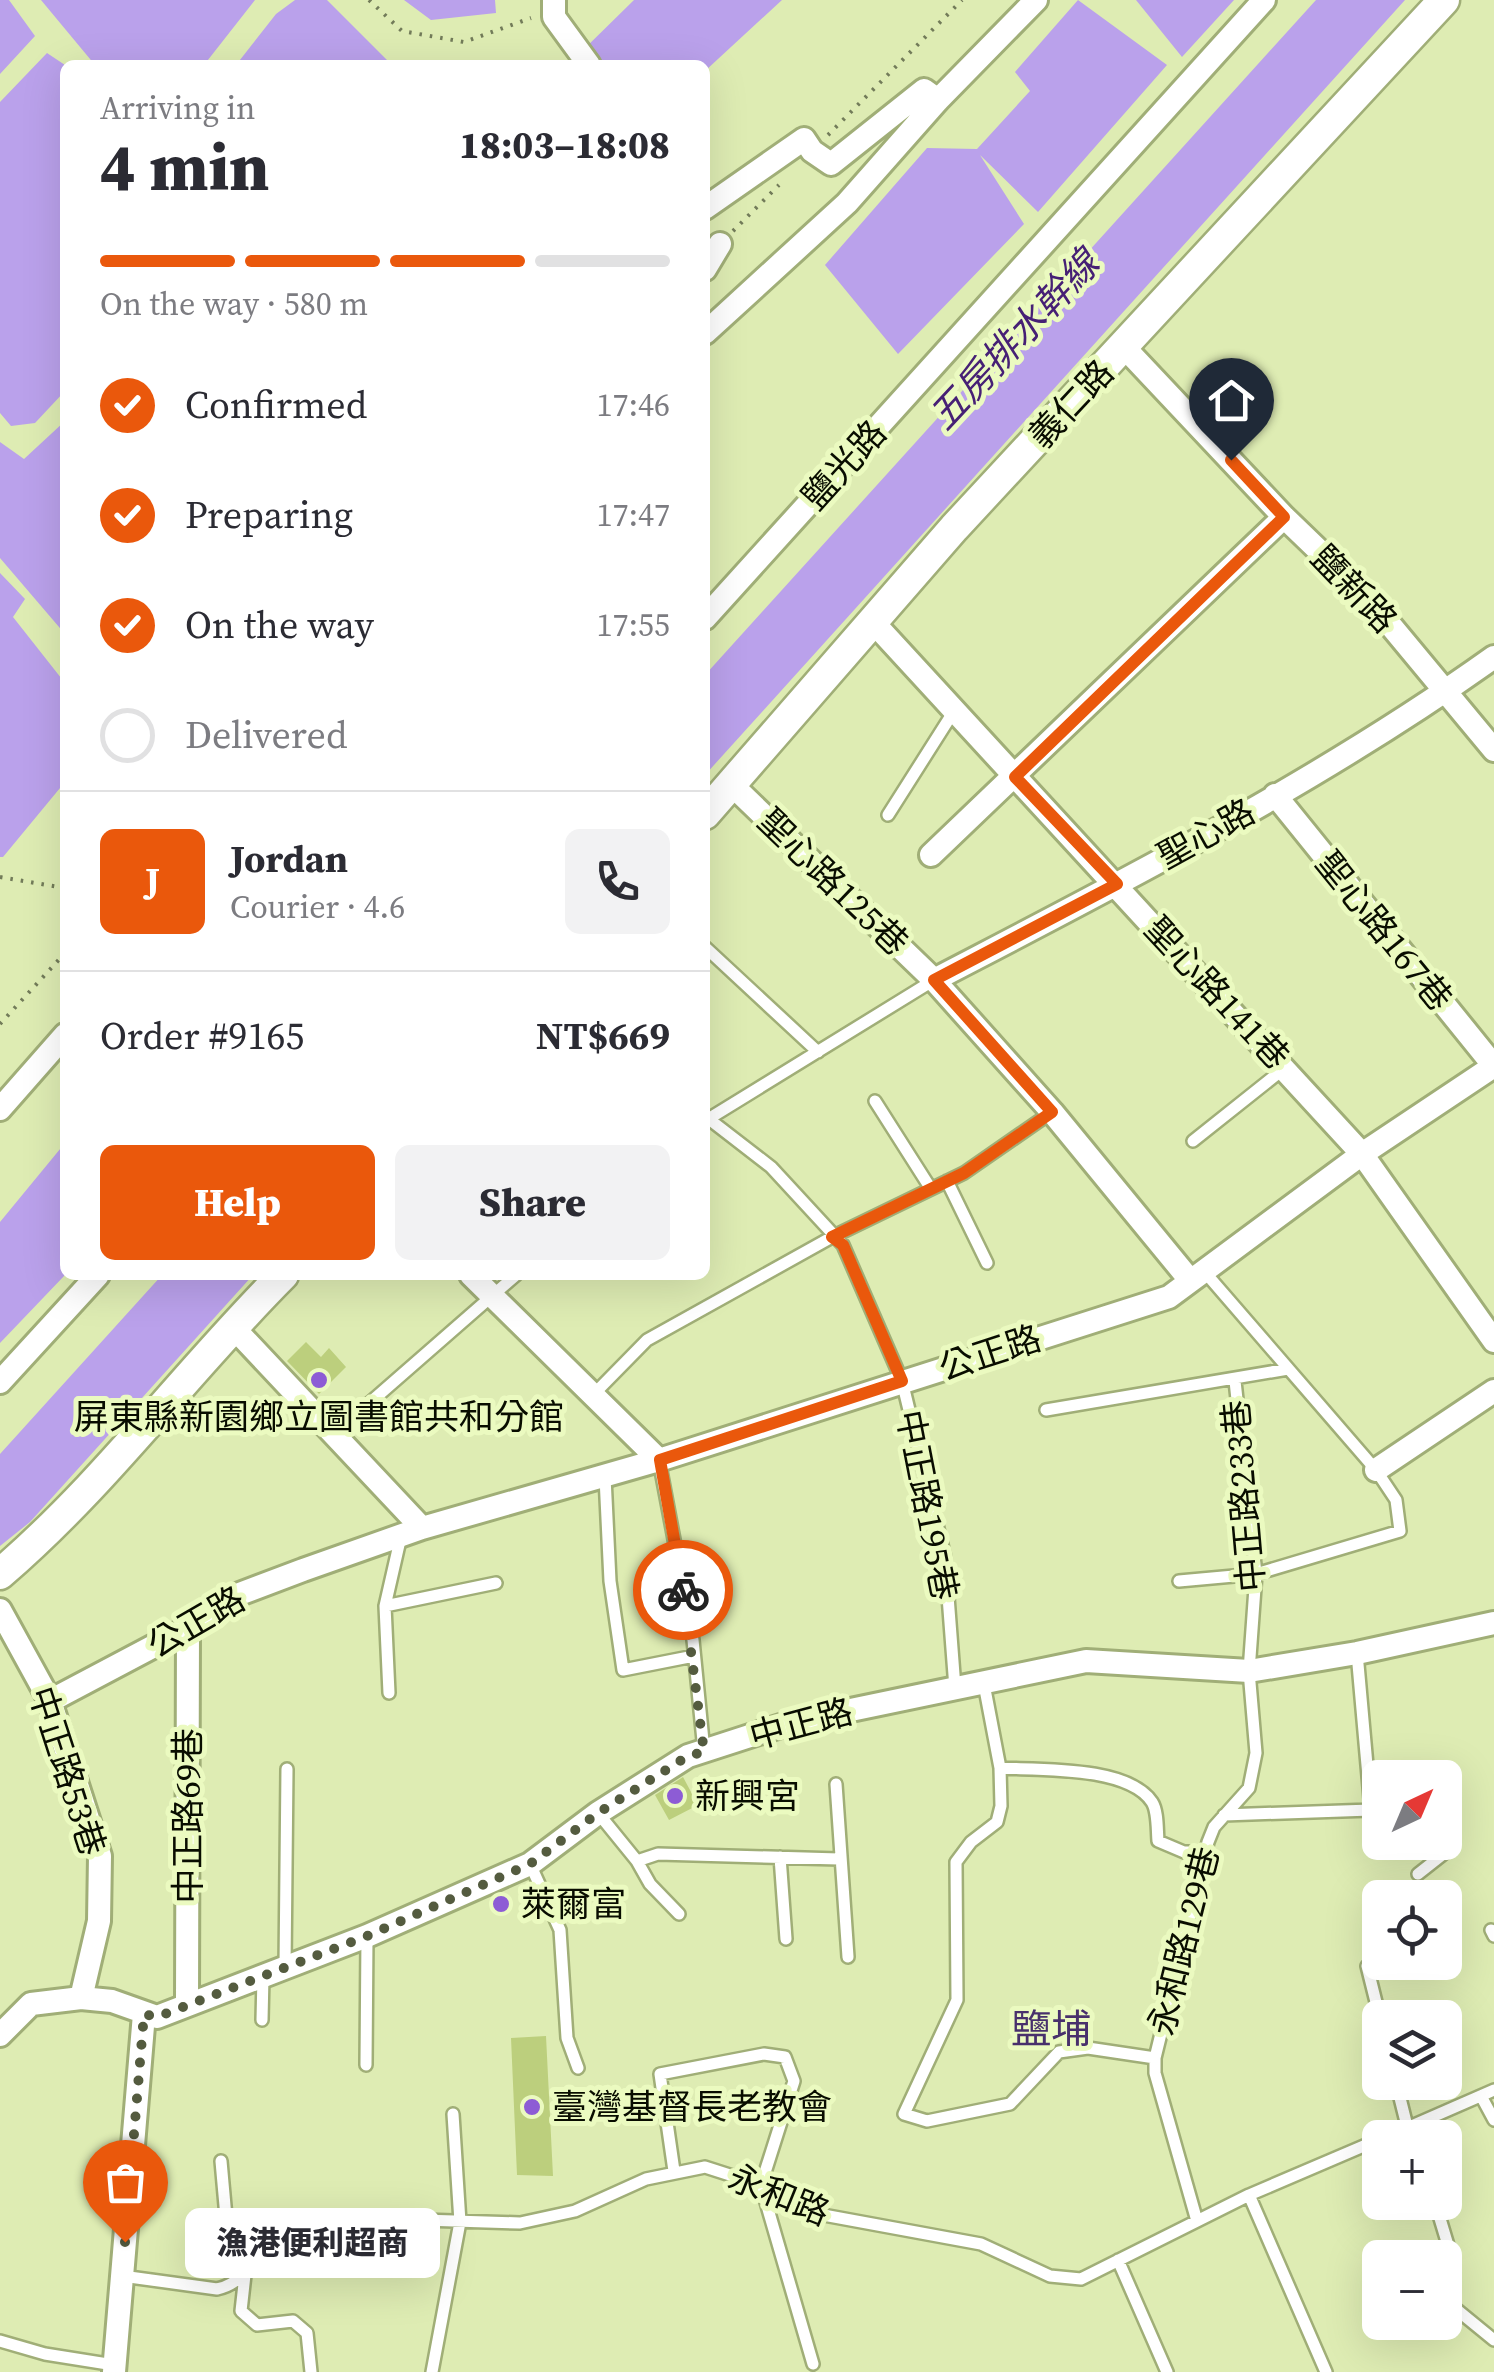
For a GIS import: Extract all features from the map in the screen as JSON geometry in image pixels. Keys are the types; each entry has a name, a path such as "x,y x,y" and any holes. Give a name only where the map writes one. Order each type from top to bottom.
{"street":[{"path":"710,327 847,203 938,100 1036,0"},
{"name":"鹽光路","path":"710,612 1264,0"},
{"name":"義仁路","path":"710,808 954,528 1444,0"},
{"path":"554,9 586,60"},
{"path":"710,205 804,139 812,151 831,164 924,90 938,100"},
{"path":"710,261 720,244"},
{"name":"鹽新路","path":"1124,347 1284,517 1366,597 1494,750"},
{"path":"931,855 1284,517"},
{"name":"聖心路141巷","path":"873,622 1362,1154 1494,1341"},
{"name":"聖心路","path":"934,980 1275,795 1446,691 1494,657"},
{"name":"聖心路125巷","path":"732,784 934,980 1196,1274"},
{"name":"聖心路167巷","path":"1275,795 1494,1066"},
{"path":"0,1108 60,1041"},
{"name":"公正路","path":"50,1701 188,1628 222,1601 411,1532 660,1460 1168,1297 1362,1154 1494,1066"},
{"path":"0,1382 93,1280"},
{"path":"0,1574 120,1459 232,1326 278,1280"},
{"path":"476,1280 660,1460"},
{"path":"232,1326 334,1434 411,1532"},
{"path":"1376,1470 1494,1390"},
{"name":"中正路53巷","path":"0,1610 50,1701 100,1856 99,1921 81,1998"},
{"name":"中正路","path":"144,2014 157,2017 367,1936 530,1864 598,1813 688,1756 793,1722 1098,1661 1249,1671 1491,1627"},
{"name":"中正路69巷","path":"187,2004 188,1628"},
{"path":"0,2034 31,2004 81,1998 112,2001 144,2014 114,2368"}],"lane":[{"path":"888,815 954,711"},
{"path":"710,952 818,1052"},
{"name":"聖心路","path":"710,1117 934,980"},
{"path":"1192,1141 1286,1067"},
{"path":"875,1102 932,1188"},
{"path":"593,1395 647,1340 832,1237 947,1181 1006,1146 1052,1112"},
{"name":"中正路195巷","path":"710,1122 771,1167 843,1245 902,1381 946,1557 956,1689"},
{"path":"947,1181 987,1262"},
{"path":"1179,1581 1256,1574 1400,1531 1396,1500 1376,1470 1288,1369 1196,1274"},
{"path":"334,1434 510,1280"},
{"name":"中正路233巷","path":"1046,1410 1288,1369"},
{"name":"中正路233巷","path":"1235,1381 1256,1574 1249,1671"},
{"path":"660,1460 694,1656 704,1752"},
{"path":"605,1476 610,1581 623,1670 694,1656"},
{"path":"389,1692 385,1606 411,1532"},
{"path":"385,1606 496,1583"},
{"path":"1357,1653 1370,1760"},
{"name":"永和路129巷","path":"1196,2221 1155,2073 1155,2058 1205,1852 1214,1827 1249,1788 1254,1774 1256,1753 1249,1671"},
{"path":"984,1684 1000,1768 1002,1806 997,1822 972,1842 956,1862 957,2000 904,2114 927,2121 1010,2104 1059,2052 1088,2048 1155,2058"},
{"path":"262,2020 274,1971 287,1768"},
{"path":"1000,1768 1068,1771 1132,1782 1154,1804 1158,1841 1184,1852 1205,1852"},
{"path":"836,1784 848,1957"},
{"path":"1224,1815 1362,1810"},
{"path":"598,1813 637,1861 650,1884 678,1914"},
{"path":"637,1861 658,1854 839,1859"},
{"path":"780,1857 786,1940"},
{"path":"1418,1874 1436,1860"},
{"path":"530,1864 560,1930 567,2038 578,2068"},
{"path":"366,2065 367,1936"},
{"path":"674,2171 660,2074 764,2054 785,2057 794,2081 761,2185 812,2364"},
{"path":"1488,2093 1494,2120"},
{"name":"永和路","path":"1434,2120 1488,2093"},
{"path":"432,2372 460,2222 453,2114"},
{"name":"永和路","path":"244,2275 282,2222 295,2216 520,2222 576,2211 674,2171 705,2167 761,2185 818,2214 981,2244 1066,2280 1082,2278 1249,2195 1362,2147"},
{"path":"221,2162 226,2218 272,2237"},
{"path":"1249,2195 1326,2372"},
{"path":"1118,2260 1167,2372"},
{"path":"122,2276 217,2289 231,2286 244,2275"},
{"path":"244,2275 241,2311 257,2325 293,2321 307,2333 311,2372"},
{"path":"1462,2314 1494,2340"},
{"path":"0,2342 114,2368"}],"path":[{"path":"369,0 402,30 464,42 554,9"},
{"path":"868,96 962,0"},
{"path":"0,877 60,886"},
{"path":"0,1024 60,958"}],"water":[{"path":"0,0 9,0 35,36 0,74"},
{"path":"41,0 255,0 208,60 91,60"},
{"path":"295,0 327,0 387,60 240,60 276,14"},
{"path":"404,0 495,0 496,13 431,20"},
{"path":"634,0 782,0 710,66 710,60 580,60 577,56"},
{"path":"1078,0 1167,65 1038,212 980,155 1024,224 898,354 825,265 927,148 977,149 1030,91 1015,72"},
{"path":"1136,0 1234,0 1182,57"},
{"name":"五房排水幹線","path":"1316,0 1405,0 710,769 710,669"},
{"path":"47,53 60,62 60,396 35,423 11,426 0,413 0,102"},
{"path":"60,426 60,628 0,558 0,442 24,459"},
{"path":"0,573 25,599 13,617 60,677 60,788 0,857"},
{"path":"60,1149 60,1280 0,1343 0,1222"},
{"path":"157,1280 248,1280 30,1522 0,1546 0,1454"}],"building":[{"name":"屏東縣新園鄉立圖書館共和分館","path":"306,1342 321,1357 329,1348 346,1367 319,1394 287,1361"},
{"name":"新興宮","path":"683,1777 698,1805 669,1820 655,1795"},
{"name":"臺灣基督長老教會","path":"546,2036 553,2176 517,2175 511,2038"}],"way so far":[{"path":"125,2242 144,2014 157,2017 367,1936 530,1864 598,1813 688,1756 704,1752 693,1640 683,1590"}],"place":[{"name":"屏東縣新園鄉立圖書館共和分館","path":"319,1380"},
{"name":"新興宮","path":"675,1796"},
{"name":"萊爾富","path":"501,1904"},
{"name":"臺灣基督長老教會","path":"532,2107"},
{"name":"漁港便利超商","path":"125,2242"}],"district":[{"name":"鹽埔","path":"1051,2029"}],"route":[{"path":"683,1590 660,1460 902,1381 843,1245 832,1237 964,1173 1052,1112 934,980 1117,884 1015,777 1284,517 1231,460"}]}
